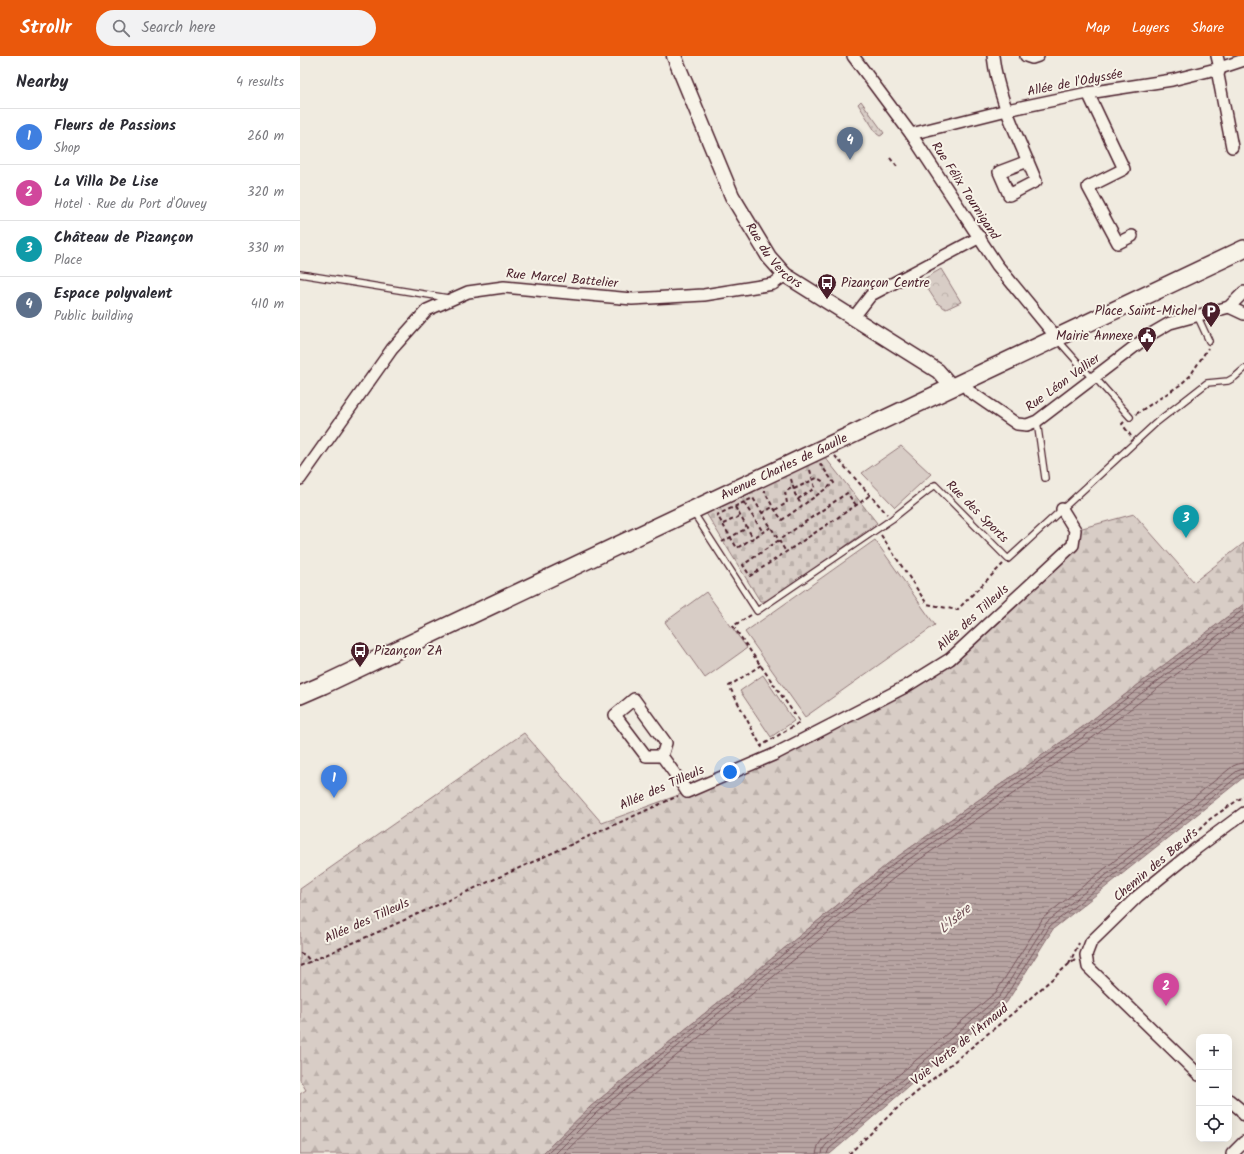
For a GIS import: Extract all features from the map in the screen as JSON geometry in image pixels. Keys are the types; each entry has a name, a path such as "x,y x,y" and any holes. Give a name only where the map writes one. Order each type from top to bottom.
{"main road":[{"name":"Avenue Charles de Gaulle","path":"300,695 324,685 1244,249"},
{"name":"Avenue Charles de Gaulle","path":"300,700 324,685"}],"street":[{"name":"Rue du Vercors","path":"674,56 732,196 769,257 786,275 938,371 947,380 958,385"},
{"name":"Rue Félix Tournigand","path":"853,56 911,134 997,265 1057,338"},
{"path":"993,56 994,68 1007,110 1028,161"},
{"path":"1026,56 1032,58 1038,56"},
{"path":"1216,56 1220,68 1218,75 1232,147"},
{"name":"Allée de l'Odyssée","path":"911,134 1007,110 1088,93 1172,80 1220,68 1244,60"},
{"path":"1088,93 1124,169 1088,187 1118,243 1132,236"},
{"path":"854,317 871,294 980,237"},
{"name":"Rue Marcel Battelier","path":"300,479 392,349 427,310 468,292 504,287 632,299 704,295 773,284 786,275"},
{"path":"1244,292 1229,307 1244,314"},
{"name":"Rue Léon Vallier","path":"958,385 1017,424 1027,425 1037,421 1151,334 1170,323 1229,307"},
{"name":"Allée des Tilleuls","path":"687,792 768,757 905,687 950,659 1073,545 1075,530 1062,509"},
{"path":"634,699 666,743 662,756 646,756 615,715 634,699"},
{"path":"662,756 687,792"},
{"name":"Chemin des Bœufs","path":"1086,955 1091,942 1138,896 1197,848 1244,813"},
{"path":"1086,955 1088,967 1196,1072"},
{"path":"1232,1102 1241,1110 1244,1115"},
{"path":"1232,1154 1244,1142"}],"lane":[{"path":"300,274 453,299"},
{"path":"1197,315 1209,341"},
{"path":"1057,338 1090,376 1098,381 1130,418"},
{"name":"Rue des Sports","path":"757,611 878,529 935,485 1008,559 1156,422 1207,383 1228,381 1244,369"},
{"path":"1037,421 1045,478"},
{"path":"692,511 757,611"}],"path":[{"path":"890,158 898,168"},
{"path":"1135,441 1122,424 1180,385 1190,376 1209,347 1209,341"},
{"path":"827,446 892,519"},
{"path":"771,488 764,491 782,520 834,483 821,465 804,473"},
{"path":"798,499 815,488 810,470"},
{"path":"797,476 790,479 802,506"},
{"path":"775,510 787,503 784,492 817,478 824,482"},
{"path":"856,506 847,493 743,565 750,576 856,506 870,495"},
{"path":"771,528 737,548 717,515 753,498 786,552"},
{"path":"744,502 763,532"},
{"path":"735,507 753,538"},
{"path":"762,513 773,507"},
{"path":"722,524 740,516"},
{"path":"714,546 747,528"},
{"path":"878,529 927,604 957,610 1008,559"},
{"path":"757,611 734,626 800,722 761,746"},
{"path":"760,665 728,686 768,757"},
{"name":"Allée des Tilleuls","path":"300,966 687,792"},
{"path":"300,953 305,955 311,962"},
{"name":"Voie Verte de l'Arnaud","path":"848,1154 894,1111 1013,1013 1069,964 1086,955"}],"green space":[{"path":"861,101 884,133 882,135 880,136 877,134 858,104"},
{"path":"941,269 961,302 946,309 937,303 922,280"},
{"path":"901,446 931,474 895,507 862,473"},
{"path":"824,456 877,523 770,601 760,601 706,513"},
{"path":"1134,514 1194,582 1244,543 1244,604 1084,726 890,862 590,1107 542,1154 300,1154 300,1094 306,1090 300,1080 300,889 524,733 602,823 687,792 768,757 950,659 1073,545 1075,530"},
{"path":"875,540 935,625 805,717 745,632"},
{"path":"706,592 747,648 705,678 665,622"},
{"path":"763,675 794,721 771,737 740,691"}],"water":[{"name":"L'Isère","path":"1244,604 1244,777 1053,929 1007,1002 830,1154 542,1154 590,1107 890,862 1084,726"}],"place":[{"name":"Espace polyvalent","path":"850,160"},
{"name":"Pizançon Centre","path":"827,300"},
{"name":"Place Saint-Michel","path":"1211,328"},
{"name":"Mairie Annexe","path":"1147,353"},
{"name":"Château de Pizançon","path":"1186,538"},
{"name":"Pizançon ZA","path":"360,668"},
{"name":"Fleurs de Passions","path":"334,798"},
{"name":"La Villa De Lise","path":"1166,1006"}]}
